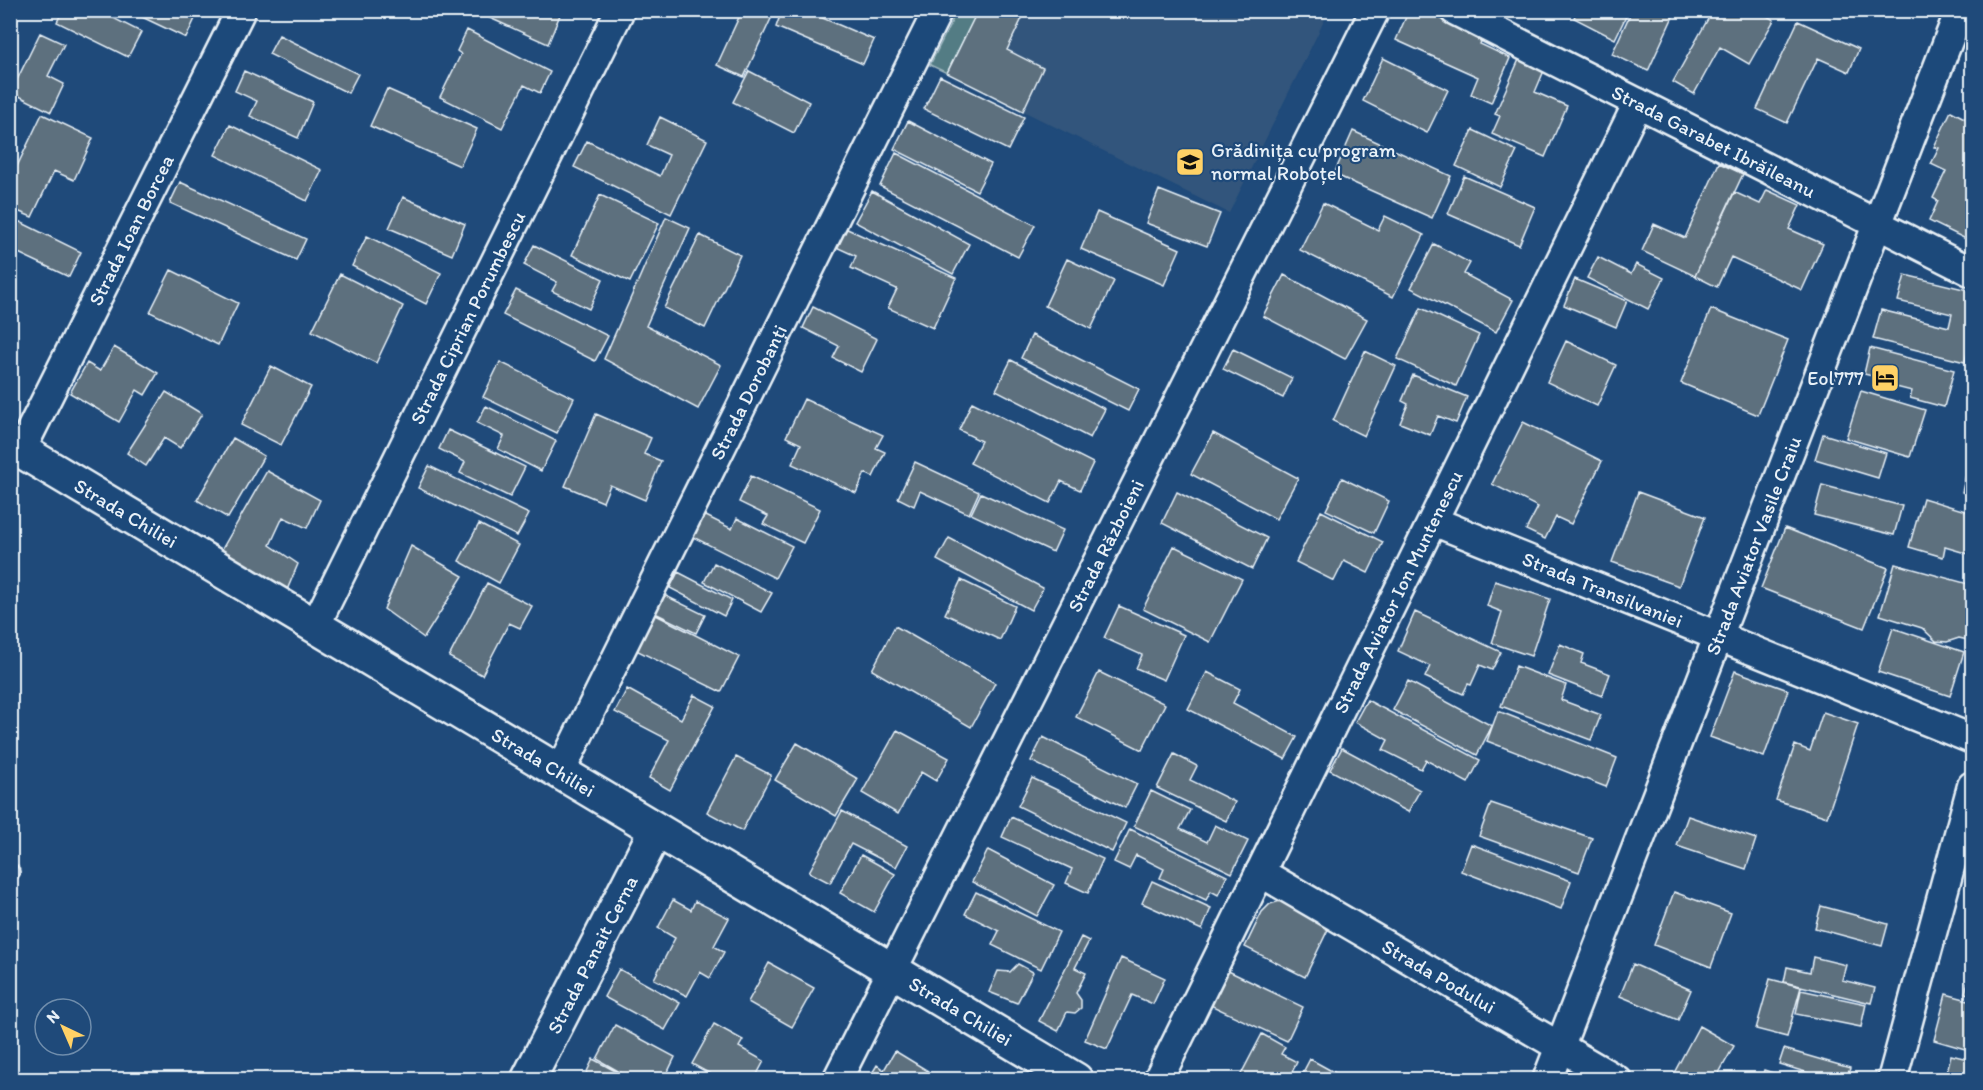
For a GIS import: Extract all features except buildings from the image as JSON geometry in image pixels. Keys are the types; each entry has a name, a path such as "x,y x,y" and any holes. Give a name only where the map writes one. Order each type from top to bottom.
{"street":[{"name":"Strada Ioan Borcea","path":"16,447 241,10"},
{"name":"Strada Ciprian Porumbescu","path":"315,626 620,10"},
{"name":"Strada Dorobanți","path":"560,772 938,10"},
{"name":"Strada Războieni","path":"837,1080 1375,10"},
{"name":"Strada Garabet Ibrăileanu","path":"1454,10 1972,272"},
{"name":"Strada Aviator Vasile Craiu","path":"1547,1080 1960,10"},
{"name":"Strada Aviator Ion Muntenescu","path":"1158,1080 1638,103"},
{"name":"Strada Chiliei","path":"16,447 1076,1080"},
{"name":"Strada Transilvaniei","path":"1432,521 1717,638 1972,739"},
{"path":"1892,1080 1972,786"},
{"name":"Strada Panait Cerna","path":"528,1080 656,830"},
{"name":"Strada Podului","path":"1260,872 1617,1080"}],"shaded area":[{"name":"Grădinița cu program normal Roboțel","path":"957,11 1329,11 1229,213 930,65"}],"green space":[{"path":"957,11 978,11 947,73 930,65"}],"place":[{"name":"Grădinița cu program normal Roboțel","path":"1190,162"},
{"name":"Eol777","path":"1885,378"}]}
